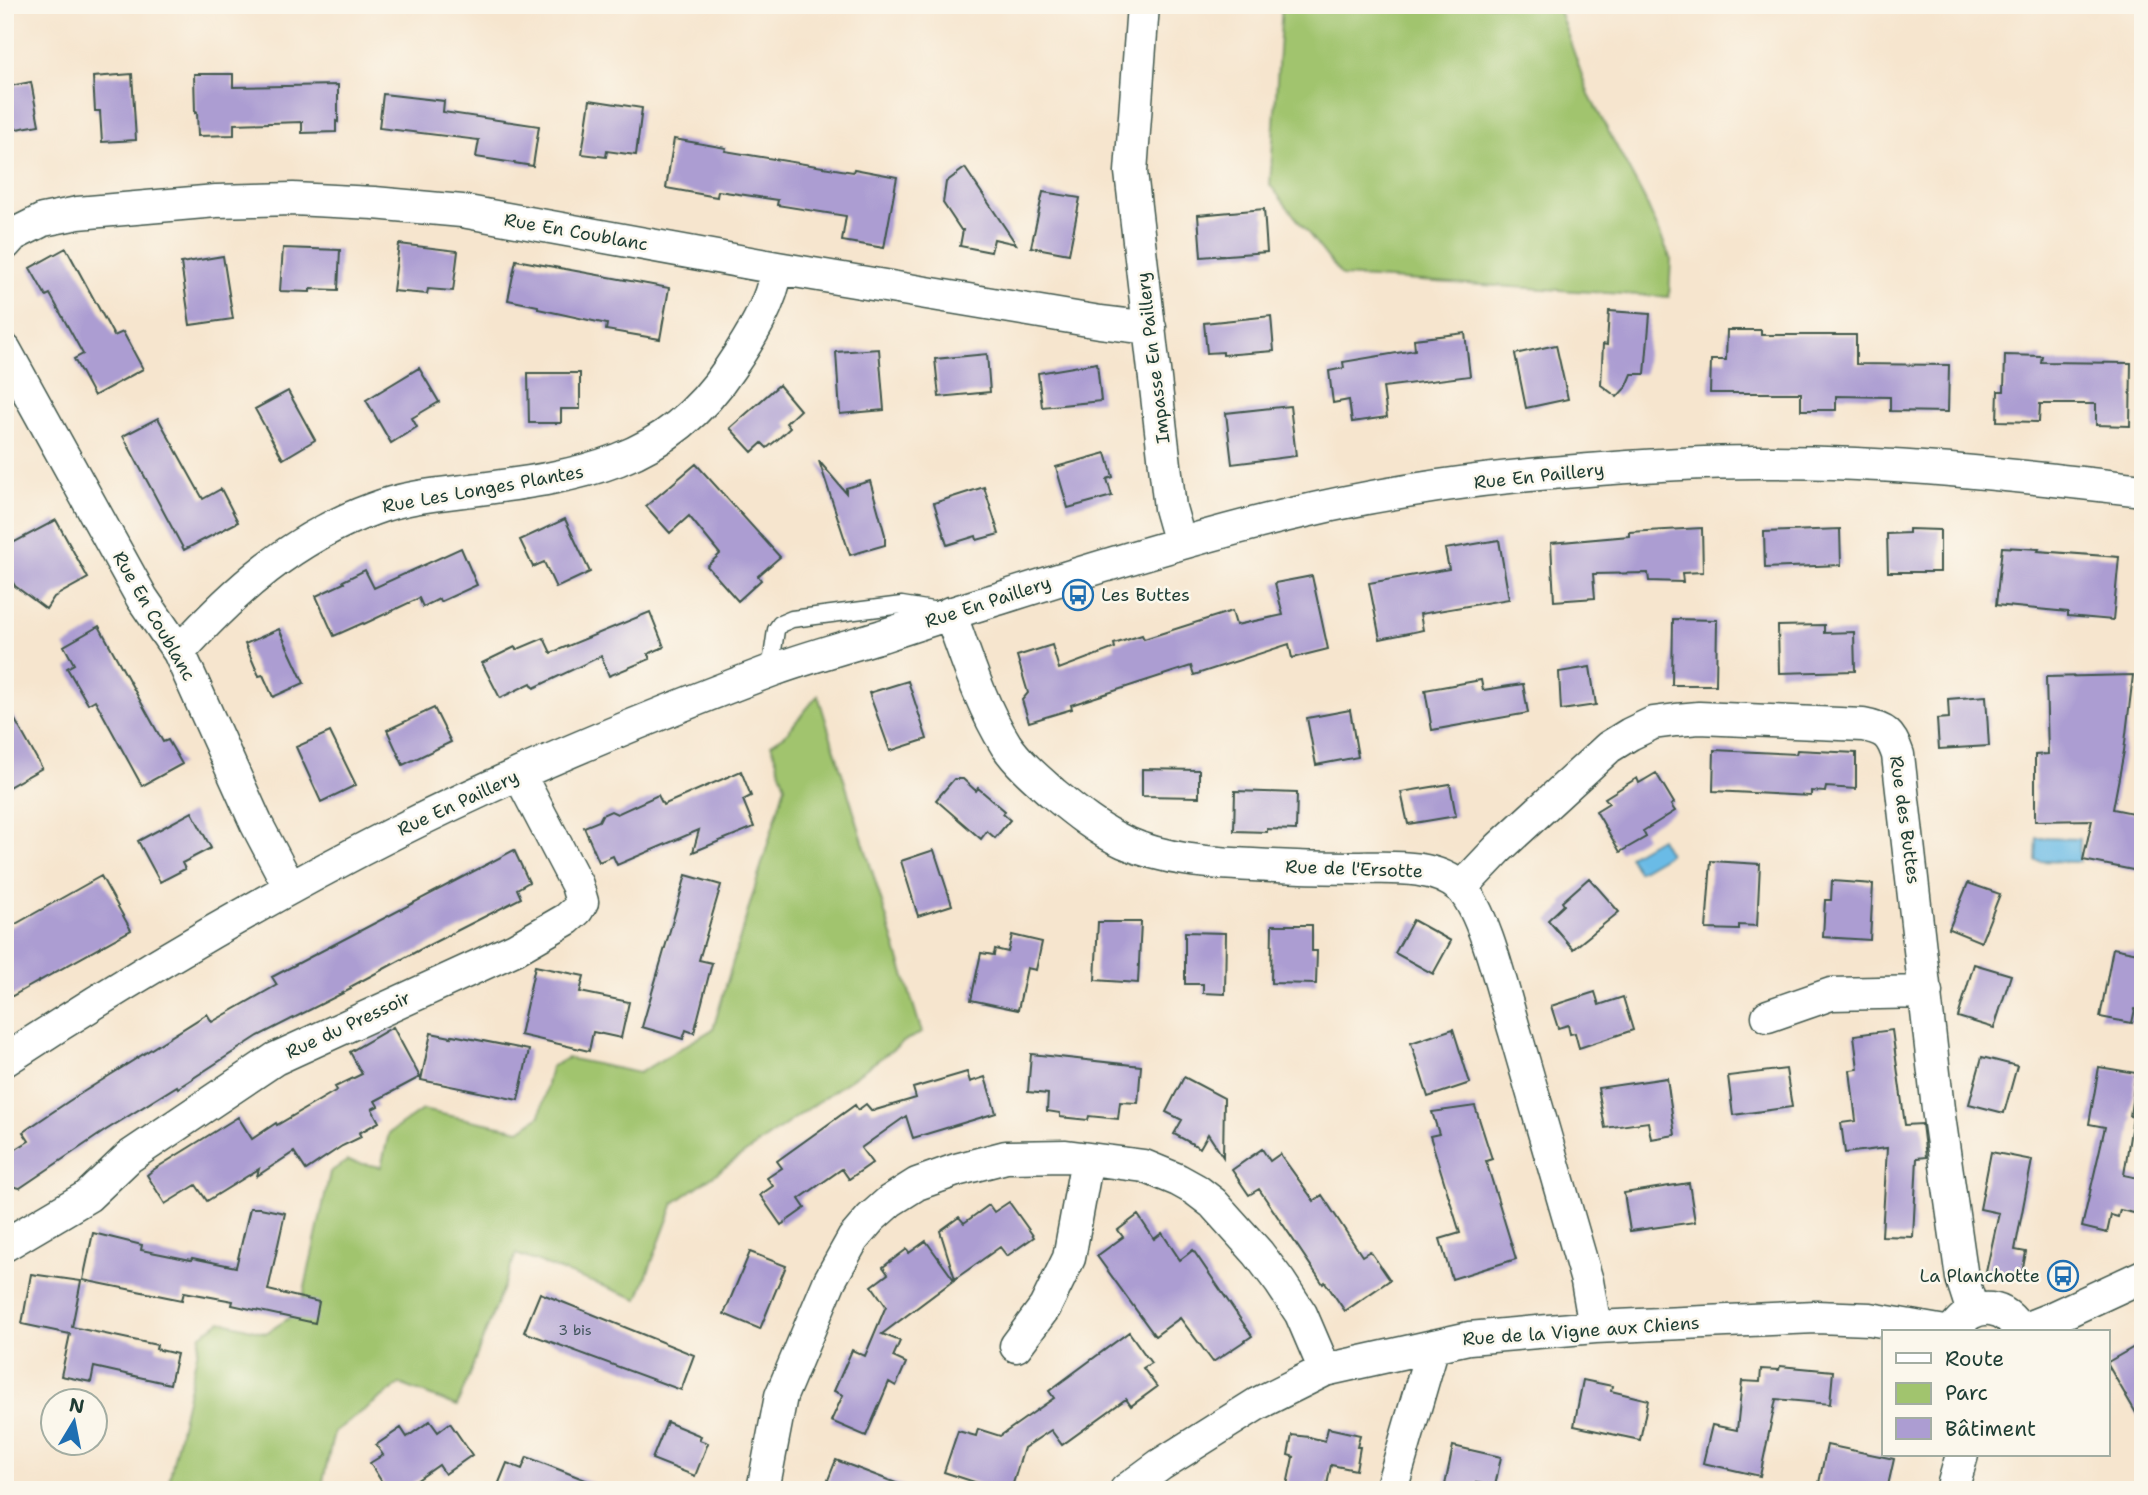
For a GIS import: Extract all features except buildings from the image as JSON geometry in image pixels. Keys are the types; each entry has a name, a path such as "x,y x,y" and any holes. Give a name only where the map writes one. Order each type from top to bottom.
{"street":[{"name":"Impasse En Paillery","path":"1143,5 1131,172 1170,508 1180,543"},
{"name":"Rue En Coublanc","path":"5,244 13,235 43,220 78,213 216,201 293,199 374,203 462,211 1100,323 1150,328"},
{"name":"Rue Les Longes Plantes","path":"179,652 210,618 252,579 280,556 325,529 375,508 413,499 575,474 616,462 651,444 703,403 724,378 759,322 775,285 778,268"},
{"name":"Rue En Coublanc","path":"5,351 142,598 179,652 256,823 290,888"},
{"name":"Rue En Paillery","path":"5,1060 154,965 290,888 401,829 519,774 770,671 1180,543 1290,514 1463,483 1571,471 1670,465 1763,462 1889,466 2021,476 2143,490"},
{"name":"Rue de l'Ersotte","path":"950,613 986,706 1016,758 1026,770 1093,825 1148,851 1202,862 1313,868 1399,868 1434,873 1461,888"},
{"name":"Rue des Buttes","path":"1461,888 1499,848 1609,747 1653,723 1699,718 1863,725 1877,728 1887,734 1898,755 1938,1109 1962,1278 1963,1322"},
{"name":"Rue du Pressoir","path":"5,1245 88,1196 129,1157 275,1059 515,949 572,915 582,902 580,892 519,774"},
{"path":"1461,888 1482,923 1587,1281 1595,1326"},
{"path":"1768,1016 1831,994 1926,992"},
{"path":"763,1490 776,1415 788,1377 840,1259 853,1239 890,1201 917,1184 1006,1157 1087,1159 1144,1166 1178,1180 1213,1203 1280,1282 1301,1314 1325,1370"},
{"path":"1016,1346 1045,1307 1069,1258 1087,1159"},
{"path":"2022,1330 2143,1276"},
{"path":"1963,1322 1984,1309 1995,1310 2005,1314 2019,1330"},
{"name":"Rue de la Vigne aux Chiens","path":"1126,1490 1160,1465 1257,1404 1325,1370 1469,1338 1595,1326 1816,1317 1870,1319 1933,1330"},
{"path":"1391,1490 1433,1346"},
{"path":"1952,1490 1962,1456"}],"lane":[{"path":"770,671 776,630 780,624 792,619 902,605 950,613"}],"green space":[{"path":"1282,5 1557,5 1589,95 1644,198 1671,259 1669,297 1342,276 1270,185"},
{"path":"818,695 922,1033 908,1039 674,1203 638,1299 516,1254 457,1406 400,1384 334,1432 321,1490 167,1490 201,1335 221,1321 266,1333 300,1311 330,1172 347,1161 381,1167 389,1133 422,1110 520,1130 540,1116 551,1067 567,1058 639,1073 713,1029 785,786 771,744 785,735"}],"water":[{"path":"1660,838 1669,854 1638,872 1629,856"},
{"path":"2037,838 2080,839 2079,862 2036,861"}],"place":[{"name":"Les Buttes","path":"1078,595"},
{"name":"La Planchotte","path":"2063,1276"}]}
